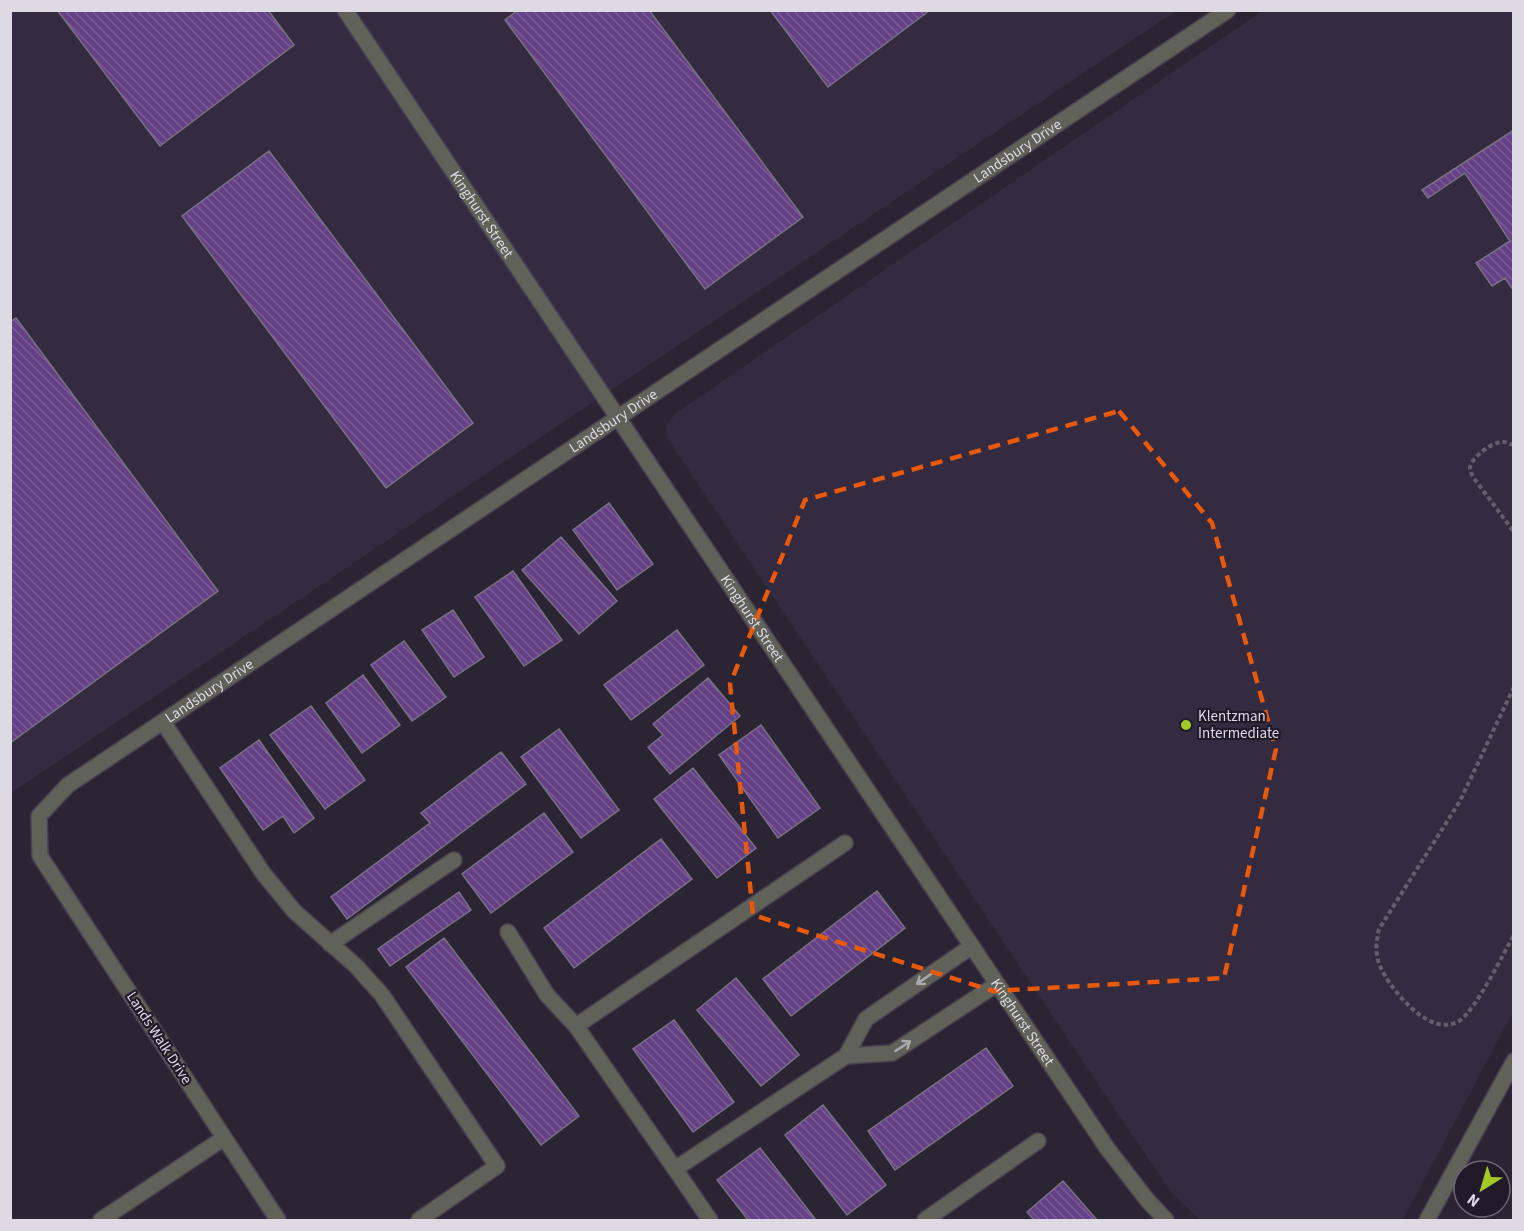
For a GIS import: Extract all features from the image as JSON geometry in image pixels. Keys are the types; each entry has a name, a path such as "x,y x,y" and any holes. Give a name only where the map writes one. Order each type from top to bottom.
{"street":[{"name":"Kinghurst Street","path":"345,10 1107,1148 1148,1202 1166,1221"},
{"name":"Landsbury Drive","path":"40,856 39,816 68,785 1228,10"},
{"path":"163,722 263,873 294,911 356,966 382,995 497,1166 419,1221"},
{"path":"576,1026 845,843"},
{"name":"Lands Walk Drive","path":"40,856 278,1221"},
{"path":"330,944 454,860"},
{"path":"508,932 548,995 576,1026 710,1221"},
{"path":"675,1169 846,1056 866,1019 972,946"},
{"path":"846,1056 892,1053 997,984"},
{"path":"1427,1221 1514,1061"},
{"path":"101,1221 224,1138"},
{"path":"925,1221 1038,1141"}],"path":[{"path":"1514,445 1504,442 1495,444 1476,458 1470,466 1476,481 1514,532"},
{"path":"1514,687 1460,801 1379,929 1376,941 1377,954 1380,965 1397,994 1422,1016 1437,1024 1448,1025 1460,1020 1469,1011 1514,935"}],"highlighted area":[{"path":"1119,411 1212,523 1276,749 1224,978 993,991 753,915 730,684 805,500"}],"shaded area":[{"path":"11,11 1176,11 11,793"},
{"name":"Klentzman Intermediate","path":"1262,11 1513,11 1513,1012 1403,1220 1200,1220 1173,1194 667,438 666,426 676,413"}],"building":[{"path":"57,10 268,10 294,45 160,146"},
{"path":"518,10 649,10 803,217 705,289 505,20"},
{"path":"770,10 930,10 828,87"},
{"path":"1514,130 1514,291 1505,278 1492,286 1476,263 1510,241 1465,173 1428,198 1422,190"},
{"path":"269,151 473,423 386,488 182,216"},
{"path":"16,318 218,591 10,743 10,322"},
{"path":"609,503 653,564 617,590 573,530"},
{"path":"561,537 617,601 579,634 522,570"},
{"path":"513,571 562,640 524,666 475,597"},
{"path":"453,610 484,657 454,677 422,630"},
{"path":"677,630 704,665 631,720 604,685"},
{"path":"404,641 446,697 412,721 371,665"},
{"path":"363,675 400,725 362,753 326,703"},
{"path":"708,678 740,716 670,774 648,747 663,735 653,724"},
{"path":"311,706 365,780 325,809 270,735"},
{"path":"761,725 820,808 778,838 719,755"},
{"path":"559,729 619,810 581,838 521,757"},
{"path":"259,740 314,818 294,833 283,816 263,830 220,768"},
{"path":"501,752 526,784 347,919 331,897 430,823 421,813"},
{"path":"693,768 756,848 717,878 654,799"},
{"path":"544,813 573,852 491,913 462,874"},
{"path":"661,839 692,879 574,968 544,928"},
{"path":"877,891 905,928 791,1016 763,979"},
{"path":"459,892 471,910 390,966 378,949"},
{"path":"444,938 579,1116 541,1145 406,967"},
{"path":"736,978 799,1055 761,1086 697,1010"},
{"path":"674,1020 734,1102 693,1132 633,1049"},
{"path":"986,1048 1013,1086 895,1170 868,1131"},
{"path":"823,1105 886,1185 847,1215 785,1135"},
{"path":"760,1148 816,1220 748,1220 717,1180"},
{"path":"1063,1181 1097,1220 1034,1220 1027,1212"}],"place":[{"name":"Klentzman Intermediate","path":"1186,725"}]}
